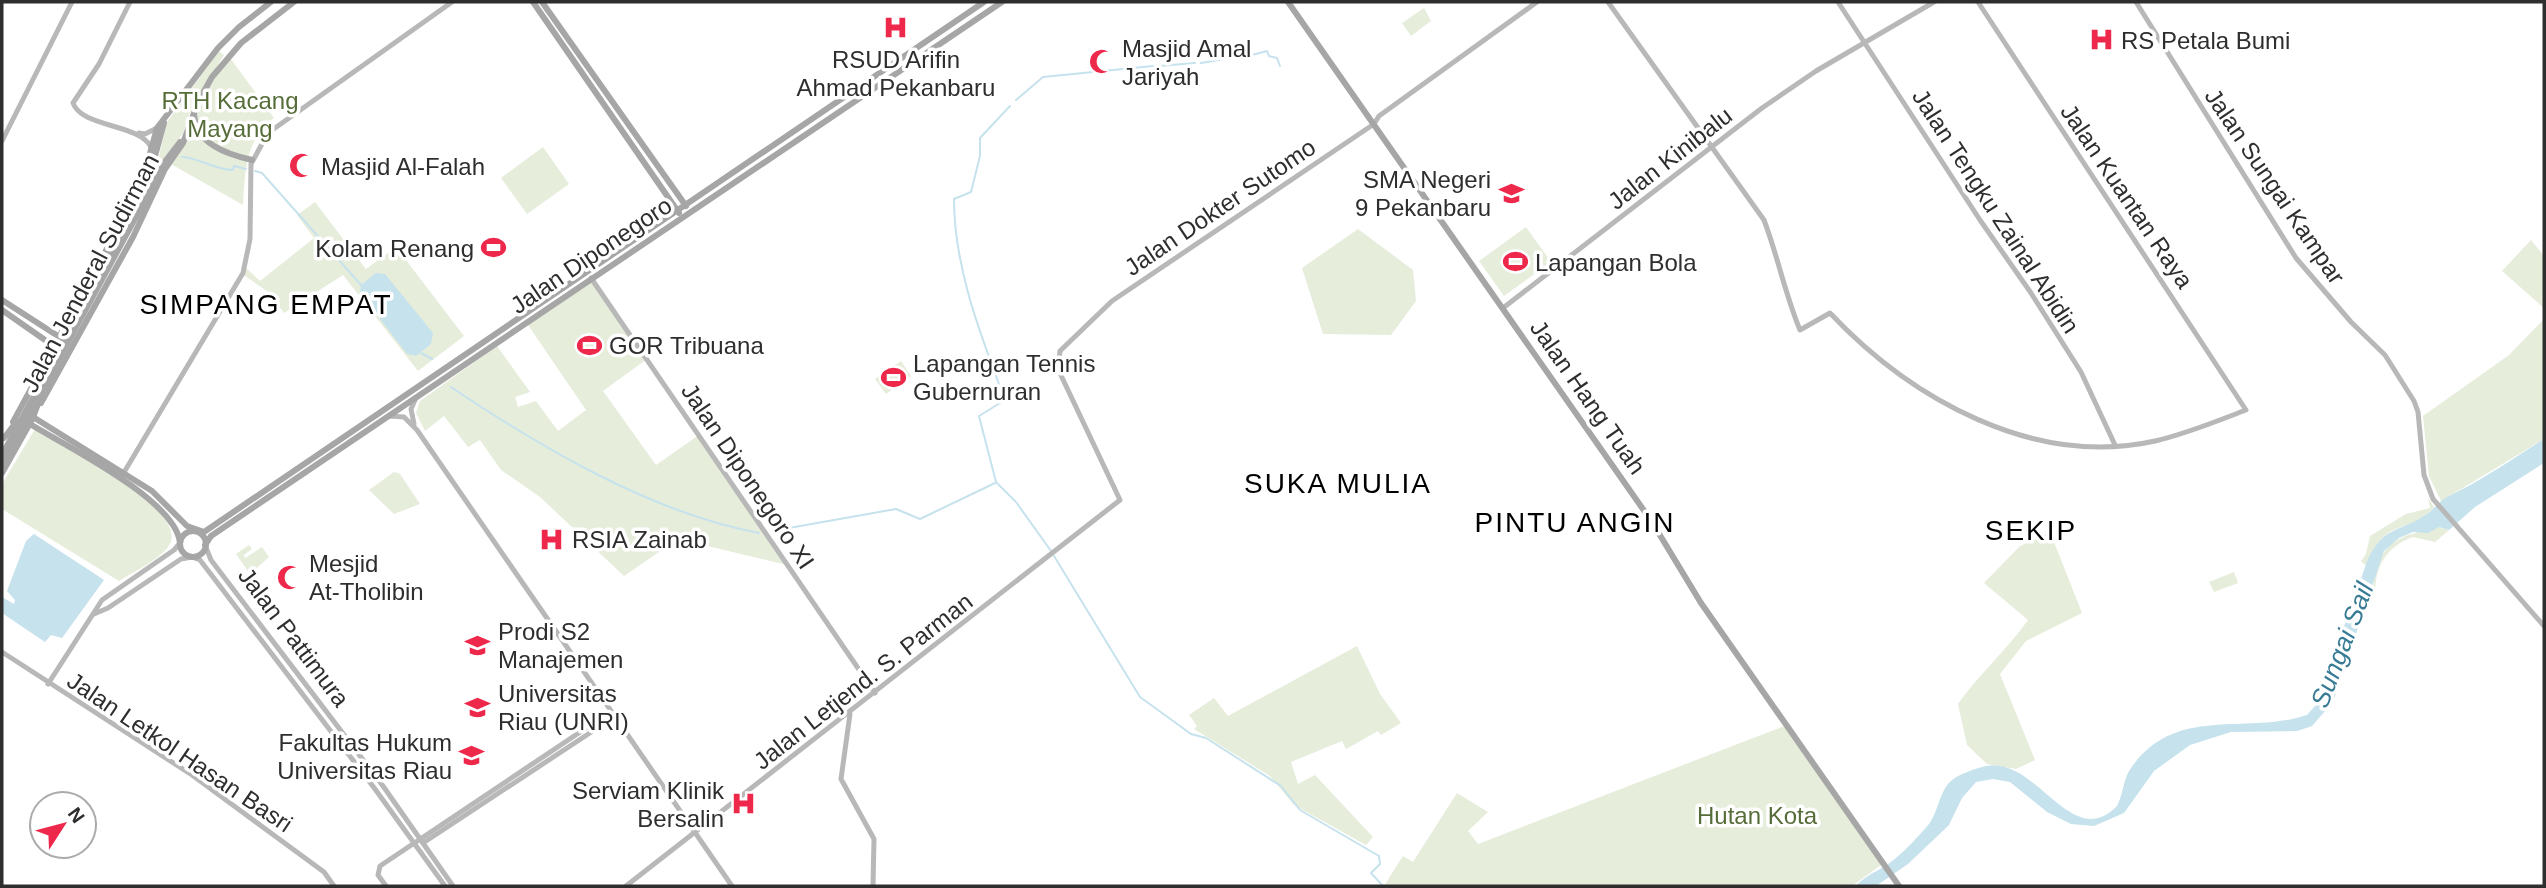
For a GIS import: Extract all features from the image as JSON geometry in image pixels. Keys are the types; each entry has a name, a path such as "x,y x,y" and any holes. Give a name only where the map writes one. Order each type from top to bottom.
{"main road":[{"name":"Jalan Jenderal Sudirman","path":"3,440 61,338 141,186 157,128 218,48 271,2"},
{"name":"Jalan Jenderal Sudirman","path":"2,472 187,133 208,83 233,50 294,2"},
{"path":"533,2 690,212"},
{"path":"542,2 561,36 681,217"},
{"name":"Jalan Diponegoro","path":"205,545 211,536 416,398 677,210 984,2"},
{"name":"Jalan Diponegoro","path":"197,532 207,530 321,451 538,309 591,278 1002,2"},
{"name":"Jalan Hang Tuah","path":"1288,2 1652,522 1701,603 1899,886"},
{"path":"194,112 197,130 206,141 234,155 252,160"},
{"path":"2,464 138,218 157,166 164,121"},
{"path":"2,455 157,166 187,133"},
{"path":"96,273 86,298 88,303 94,302 108,281"},
{"path":"2,300 61,338 68,347"},
{"path":"2,310 55,347 68,347"},
{"path":"3,440 36,394 40,399 32,420 122,476 156,493 187,526 203,537 205,545 201,554 192,557 184,553 177,530 158,504 122,476"},
{"path":"321,451 326,458"},
{"path":"180,543 186,533 197,532"}],"street":[{"path":"2,141 72,2"},
{"path":"130,2 99,64 73,103 77,111 145,139 152,150"},
{"path":"122,476 243,273 250,239 249,192 252,160 268,133 452,2"},
{"name":"Jalan Dokter Sutomo","path":"1120,500 1060,377 1057,362 1060,351 1112,301 1374,124 1379,116 1537,2"},
{"path":"1608,2 1764,220 1775,248 1788,301 1800,330 1830,313 1847,331 1906,377 1989,425 2059,445 2115,445"},
{"name":"Jalan Tengku Zainal Abidin","path":"1838,2 2081,372 2115,445"},
{"name":"Jalan Kinibalu","path":"1503,308 1712,145 1800,82 1934,2"},
{"name":"Jalan Kuantan Raya","path":"1978,2 2246,410 2161,440 2115,445"},
{"name":"Jalan Sungai Kampar","path":"2136,2 2180,76 2297,258 2344,314 2385,355 2414,401 2418,412 2424,475 2433,499 2455,528 2544,626"},
{"path":"126,131 145,134 157,128"},
{"name":"Jalan Diponegoro XI","path":"591,278 876,693"},
{"path":"416,398 411,409 417,430"},
{"path":"390,416 404,417 417,430 732,886"},
{"name":"Jalan Letjend. S. Parman","path":"626,886 850,714 1120,500"},
{"path":"48,684 102,600 174,550 180,543"},
{"name":"Jalan Pattimura","path":"205,545 211,560 450,886"},
{"path":"94,614 108,608 181,559 192,557"},
{"name":"Jalan Pattimura","path":"192,557 209,569 418,842"},
{"name":"Jalan Letkol Hasan Basri","path":"2,652 192,775 324,872 334,886"},
{"path":"850,714 841,779 874,839 873,886"},
{"path":"386,886 378,875 379,868 407,847 612,715"}],"green space":[{"path":"1424,8 1431,21 1411,36 1402,23"},
{"path":"219,51 224,55 192,107 183,133 156,169 167,122"},
{"name":"RTH Kacang Mayang","path":"228,55 274,118 257,136 248,157 243,205 171,164 192,128 199,100"},
{"path":"543,147 569,184 527,214 501,178"},
{"path":"315,202 366,269 396,247 464,336 418,371 343,275 284,313 267,291 242,274 245,267 260,281 314,238 297,215"},
{"name":"Lapangan Bola","path":"1526,227 1551,262 1504,296 1479,261"},
{"path":"1358,229 1413,270 1416,301 1391,335 1323,334 1302,268"},
{"path":"2531,240 2544,256 2544,308 2502,271"},
{"path":"591,278 647,359 603,391 656,465 699,435 787,565 678,539 624,576 540,497 501,470 480,440 468,447 444,416 425,431 416,413 420,401 497,346 530,392 515,397 518,407 536,401 558,431 586,410 526,322"},
{"path":"2544,319 2544,439 2441,501 2429,476 2423,416 2509,355"},
{"name":"Lapangan Tennis Gubernuran","path":"901,361 911,376 886,394 875,379"},
{"path":"35,429 121,480 145,498 162,516 171,532 168,547 151,562 119,581 2,509 2,484"},
{"path":"394,472 400,474 420,504 394,514 369,490"},
{"path":"2428,498 2434,507 2415,522 2389,532 2381,539 2366,566 2361,561 2366,554 2370,536 2406,514 2430,508"},
{"path":"2439,527 2449,530 2435,542 2413,537 2390,552 2377,575 2376,594 2373,584 2375,574 2387,548 2411,534"},
{"path":"2050,532 2082,613 2026,641 2000,674 2035,760 2016,769 1987,764 1967,745 1958,704 2028,620 1984,583 2020,546"},
{"path":"249,545 252,549 244,555 245,558 262,547 269,557 250,574 236,554"},
{"path":"2234,572 2238,583 2214,592 2209,582"},
{"path":"1357,646 1380,694 1401,723 1381,735 1378,731 1346,749 1342,741 1291,762 1298,784 1315,775 1373,837 1366,845 1294,805 1270,776 1194,729 1197,726 1189,715 1214,698 1228,716"},
{"name":"Hutan Kota","path":"1787,725 1881,865 1852,886 1384,886 1403,856 1413,862 1457,793 1488,812 1468,831 1478,844"}],"water":[{"path":"376,273 385,274 433,333 431,344 416,356 407,354 360,293 361,285"},
{"name":"Sungai Sail","path":"2544,439 2544,463 2475,507 2449,530 2439,527 2428,533 2413,532 2399,538 2384,551 2333,702 2312,726 2297,731 2231,732 2190,745 2154,771 2124,813 2094,826 2071,824 2047,812 2010,782 1993,779 1976,782 1962,798 1949,825 1908,864 1876,886 1856,886 1891,862 1911,844 1929,824 1947,785 1954,778 1968,772 1986,766 2004,767 2022,775 2069,811 2084,818 2100,817 2117,806 2129,771 2147,750 2167,737 2188,729 2211,725 2283,721 2307,715 2316,705 2368,559 2380,540 2394,530 2418,520 2444,499"},
{"path":"34,534 104,580 62,638 51,635 45,642 2,613 2,597 14,604 15,600 7,591 26,541"}],"waterway":[{"path":"1252,55 1267,51 1269,56 1277,58 1280,66"},
{"path":"1201,63 1249,55"},
{"path":"1159,66 1195,63"},
{"path":"1016,100 1043,77 1153,66"},
{"path":"1010,106 980,138 980,156 971,192 954,199 955,225 970,301 1005,400 979,416 996,482 1016,502 1051,551"},
{"path":"182,157 226,169 233,170 234,166 246,169"},
{"path":"255,171 262,173 361,285"},
{"path":"421,353 432,359"},
{"path":"451,387 559,454 638,494 678,510 759,533"},
{"path":"772,531 896,509 920,519 995,483"},
{"path":"1054,556 1140,697 1191,734 1206,738 1281,786 1300,810 1379,856 1380,864 1371,873 1383,886"}],"place":[{"name":"RSUD Arifin Ahmad Pekanbaru","path":"896,28"},
{"name":"RS Petala Bumi","path":"2101,40"},
{"name":"Masjid Amal Jariyah","path":"1102,62"},
{"name":"Masjid Al-Falah","path":"301,166"},
{"name":"SMA Negeri 9 Pekanbaru","path":"1511,193"},
{"name":"Kolam Renang","path":"494,248"},
{"name":"Lapangan Bola","path":"1515,262"},
{"name":"GOR Tribuana","path":"589,345"},
{"name":"Lapangan Tennis Gubernuran","path":"893,377"},
{"name":"RSIA Zainab","path":"552,539"},
{"name":"Mesjid At-Tholibin","path":"289,577"},
{"name":"Prodi S2 Manajemen","path":"478,645"},
{"name":"Universitas Riau (UNRI)","path":"478,707"},
{"name":"Fakultas Hukum Universitas Riau","path":"472,756"},
{"name":"Serviam Klinik Bersalin","path":"744,804"}],"district":[{"name":"SIMPANG EMPAT","path":"266,304"},
{"name":"SUKA MULIA","path":"1338,483"},
{"name":"PINTU ANGIN","path":"1575,522"},
{"name":"SEKIP","path":"2031,530"}]}
